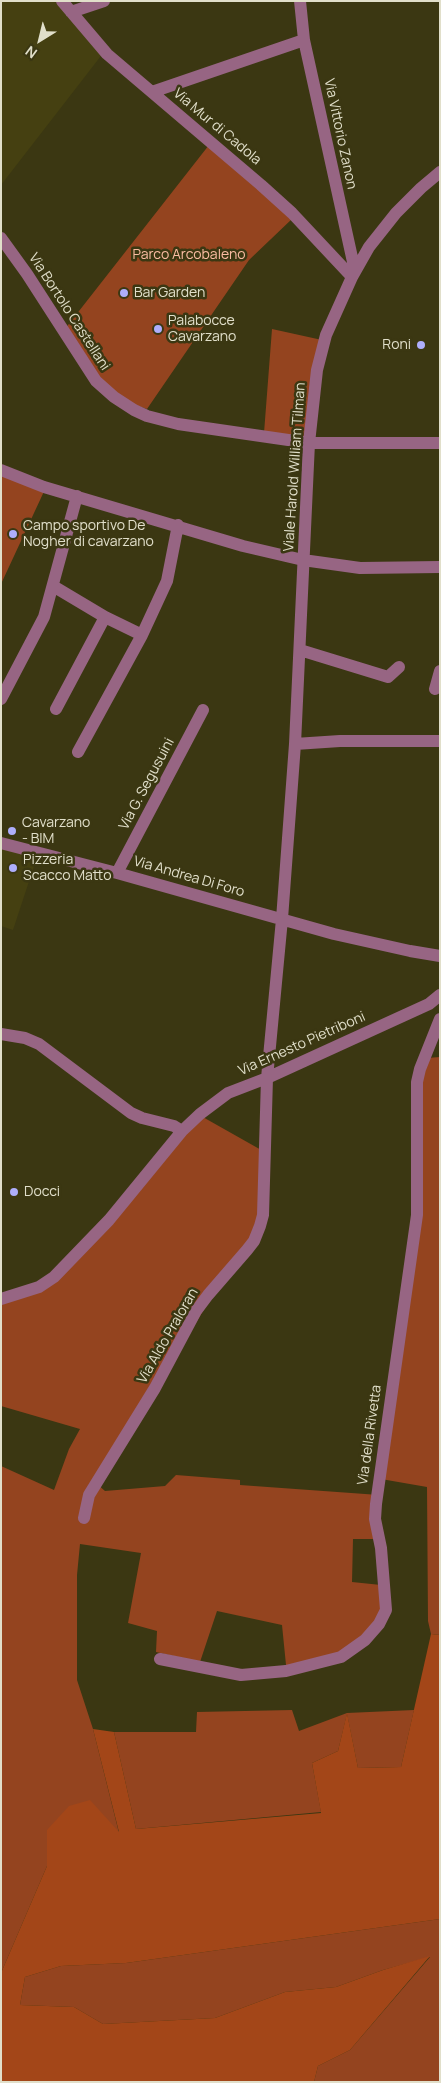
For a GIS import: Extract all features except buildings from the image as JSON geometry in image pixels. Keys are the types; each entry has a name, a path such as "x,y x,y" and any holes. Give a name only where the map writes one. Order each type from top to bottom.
{"street":[{"name":"Via Mur di Cadola","path":"62,1 107,54 292,213 353,274"},
{"path":"71,12 104,1"},
{"name":"Via Vittorio Zanon","path":"300,1 304,40 353,274"},
{"path":"152,92 304,40"},
{"name":"Viale Harold William Tilman","path":"282,919 295,744 309,443 317,370 326,335 353,274 369,247 396,214 421,188 440,172"},
{"name":"Via Bortolo Castellani","path":"1,238 27,274 96,381 123,403 147,416 178,424 309,443 440,443"},
{"path":"1,470 44,486 243,546 303,560 360,568 440,566"},
{"path":"1,699 44,617 77,496"},
{"path":"78,752 142,635 167,581 178,525"},
{"path":"53,586 106,617 142,635"},
{"path":"56,710 106,617"},
{"path":"300,650 388,678 399,667"},
{"path":"435,689 440,671"},
{"name":"Via G. Segusuini","path":"117,873 204,710"},
{"path":"295,744 340,741 440,740"},
{"name":"Via Andrea Di Foro","path":"1,843 117,873 334,934 440,956"},
{"path":"266,1078 282,919"},
{"name":"Via Ernesto Pietriboni","path":"1,1299 39,1287 54,1277 109,1220 182,1131 200,1114 228,1093 266,1078 439,999"},
{"name":"Via della Rivetta","path":"160,1659 241,1675 286,1671 341,1657 365,1640 379,1624 386,1610 381,1548 375,1519 376,1504 417,1215 416,1082 440,1019"},
{"path":"1,1034 25,1038 39,1044 131,1112 142,1118 174,1126 182,1131"},
{"name":"Via Aldo Praloran","path":"84,1518 88,1495 155,1388 199,1307 247,1250 257,1234 263,1215 266,1078"}],"shaded area":[{"path":"1,1 57,1 104,52 1,185"},
{"path":"1,841 39,851 13,930 1,926"},
{"path":"431,1634 440,1635 440,1919 126,1963 61,1966 25,1977 20,2005 74,2007 103,2024 215,2018 285,1992 336,1987 430,1956 350,2050 318,2066 314,2082 1,2082 1,1973 47,1866 47,1830 69,1806 90,1800 119,1832 93,1729 114,1732 136,1829 321,1813 312,1763 338,1751 347,1713 358,1768 401,1767"}],"green space":[{"name":"Parco Arcobaleno","path":"209,145 293,218 249,260 147,409 127,402 83,369 61,334"},
{"path":"272,329 322,340 306,439 264,433"},
{"name":"Campo sportivo De Nogher di cavarzano","path":"1,465 47,485 1,584"},
{"path":"440,1057 440,1635 431,1634 428,1621 427,1487 381,1479 420,1206 420,1075 427,1058"},
{"path":"201,1116 263,1151 258,1236 219,1285 97,1484 105,1491 165,1486 176,1475 240,1480 240,1485 379,1495 376,1539 353,1539 352,1582 381,1585 381,1613 361,1649 287,1675 282,1625 217,1611 200,1662 156,1652 157,1631 128,1623 141,1553 80,1544 77,1575 77,1680 93,1729 119,1833 47,1830 47,1866 1,1973 1,1466 54,1490 69,1449 80,1429 1,1406 1,1299 42,1282"},
{"path":"292,1710 299,1731 347,1713 414,1710 401,1767 358,1768 347,1714 338,1751 312,1763 321,1812 136,1829 114,1732 196,1732 197,1712"},
{"path":"440,1919 440,2082 314,2082 318,2066 350,2050 430,1957 383,1970 336,1987 285,1992 215,2018 103,2024 74,2007 20,2005 25,1977 61,1966 126,1963"}],"place":[{"name":"Bar Garden","path":"124,293"},
{"name":"Palabocce Cavarzano","path":"158,329"},
{"name":"Roni","path":"421,345"},
{"name":"Campo sportivo De Nogher di cavarzano","path":"13,534"},
{"name":"Cavarzano - BIM","path":"12,831"},
{"name":"Pizzeria Scacco Matto","path":"13,868"},
{"name":"Docci","path":"14,1192"}]}
